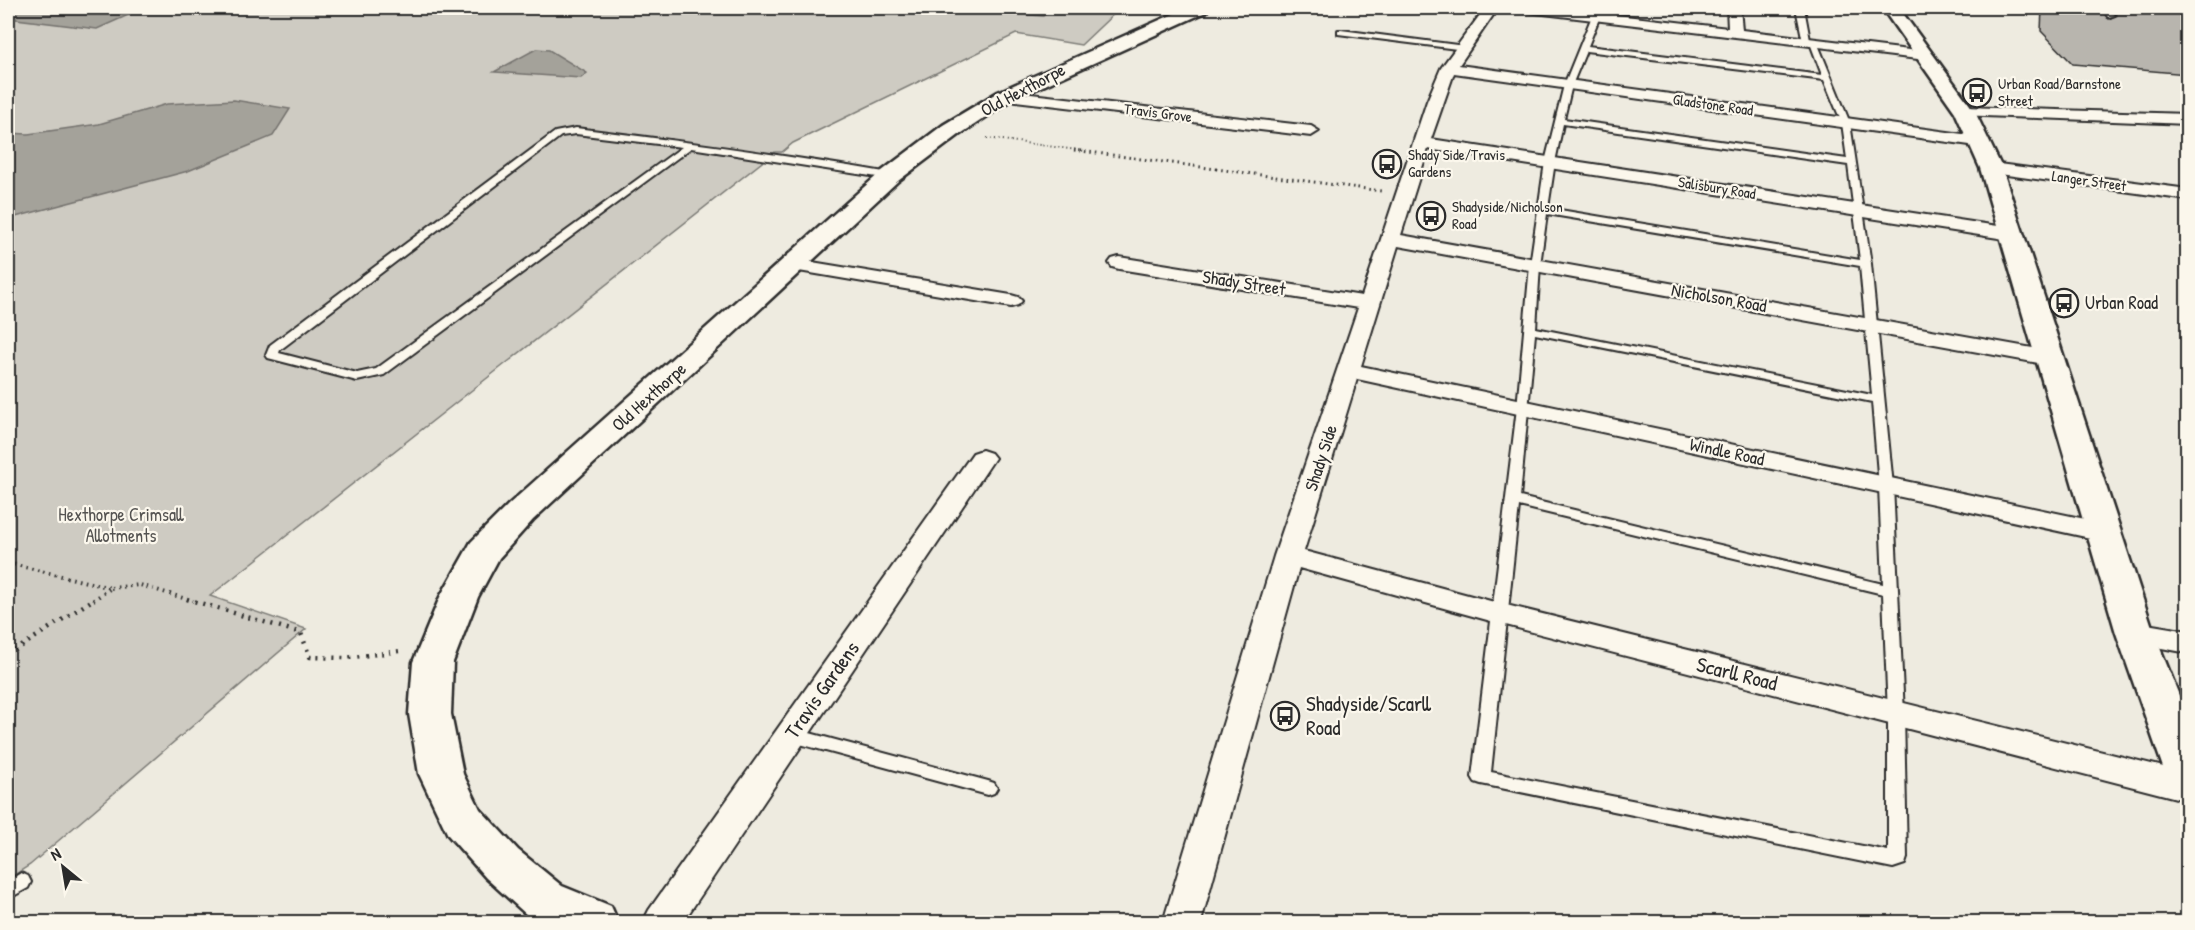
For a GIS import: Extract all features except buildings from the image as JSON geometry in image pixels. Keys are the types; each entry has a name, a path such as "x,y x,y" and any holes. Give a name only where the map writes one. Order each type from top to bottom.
{"street":[{"name":"Old Hexthorpe","path":"594,922 545,901 502,864 464,822 441,774 430,714 433,662 459,597 484,551 530,504 890,176 948,132 1005,96 1200,8"},
{"name":"Shady Side","path":"1182,922 1288,556 1350,371 1368,303 1423,143 1435,101 1449,69 1491,8"},
{"path":"1527,8 1596,16 1614,13 1735,33 1926,56"},
{"path":"1731,8 1735,33"},
{"path":"1890,8 1965,112 1991,168 2135,633 2187,776"},
{"name":"Gladstone Road","path":"1449,69 1977,141"},
{"name":"Travis Grove","path":"1005,96 1311,131"},
{"path":"1965,112 2187,119"},
{"name":"Salisbury Road","path":"1423,143 2011,234"},
{"name":"Langer Street","path":"1991,168 2187,195"},
{"name":"Nicholson Road","path":"1390,239 2049,358"},
{"name":"Shady Street","path":"1119,263 1368,303"},
{"path":"794,265 1011,301"},
{"name":"Windle Road","path":"1350,371 2104,532"},
{"name":"Travis Gardens","path":"662,922 982,458"},
{"name":"Scarll Road","path":"1288,556 1498,613 2187,787"},
{"path":"2135,633 2187,642"}],"lane":[{"path":"1596,16 1568,85 1550,162 1535,265 1523,408 1481,777 1893,860 1898,858 1891,591 1886,486 1866,264 1846,123 1828,78 1810,42 1800,8"},
{"path":"2105,8 2111,15"},
{"path":"1341,32 1465,48"},
{"path":"1583,48 1828,78"},
{"path":"1560,121 1853,163"},
{"path":"691,144 380,372 357,377 272,355 274,348 558,134 576,131 691,144 771,155 890,176"},
{"path":"1543,210 1866,264"},
{"path":"1530,330 1879,400"},
{"path":"1512,500 1891,591"},
{"path":"791,735 988,788"}],"path":[{"path":"948,132 1405,194"},
{"path":"8,563 111,588 140,585 301,633 310,657 345,658 439,646"},
{"path":"8,655 111,588"}],"green space":[{"name":"Hexthorpe Crimsall Allotments","path":"8,8 1120,8 1081,45 1016,34 793,143 782,152 775,152 771,155 210,596 306,629 30,865 8,879"}],"shaded area":[{"path":"8,8 144,8 97,29 8,18"},
{"path":"1052,8 1043,16 959,9"},
{"path":"536,49 549,50 587,73 581,78 494,72"},
{"path":"234,100 290,109 273,136 188,171 8,219 8,133 28,134 99,124 167,104"}],"place":[{"name":"Urban Road/Barnstone Street","path":"1977,93"},
{"name":"Shady Side/Travis Gardens","path":"1387,164"},
{"name":"Shadyside/Nicholson Road","path":"1431,216"},
{"name":"Urban Road","path":"2064,303"},
{"name":"Shadyside/Scarll Road","path":"1285,716"}]}
